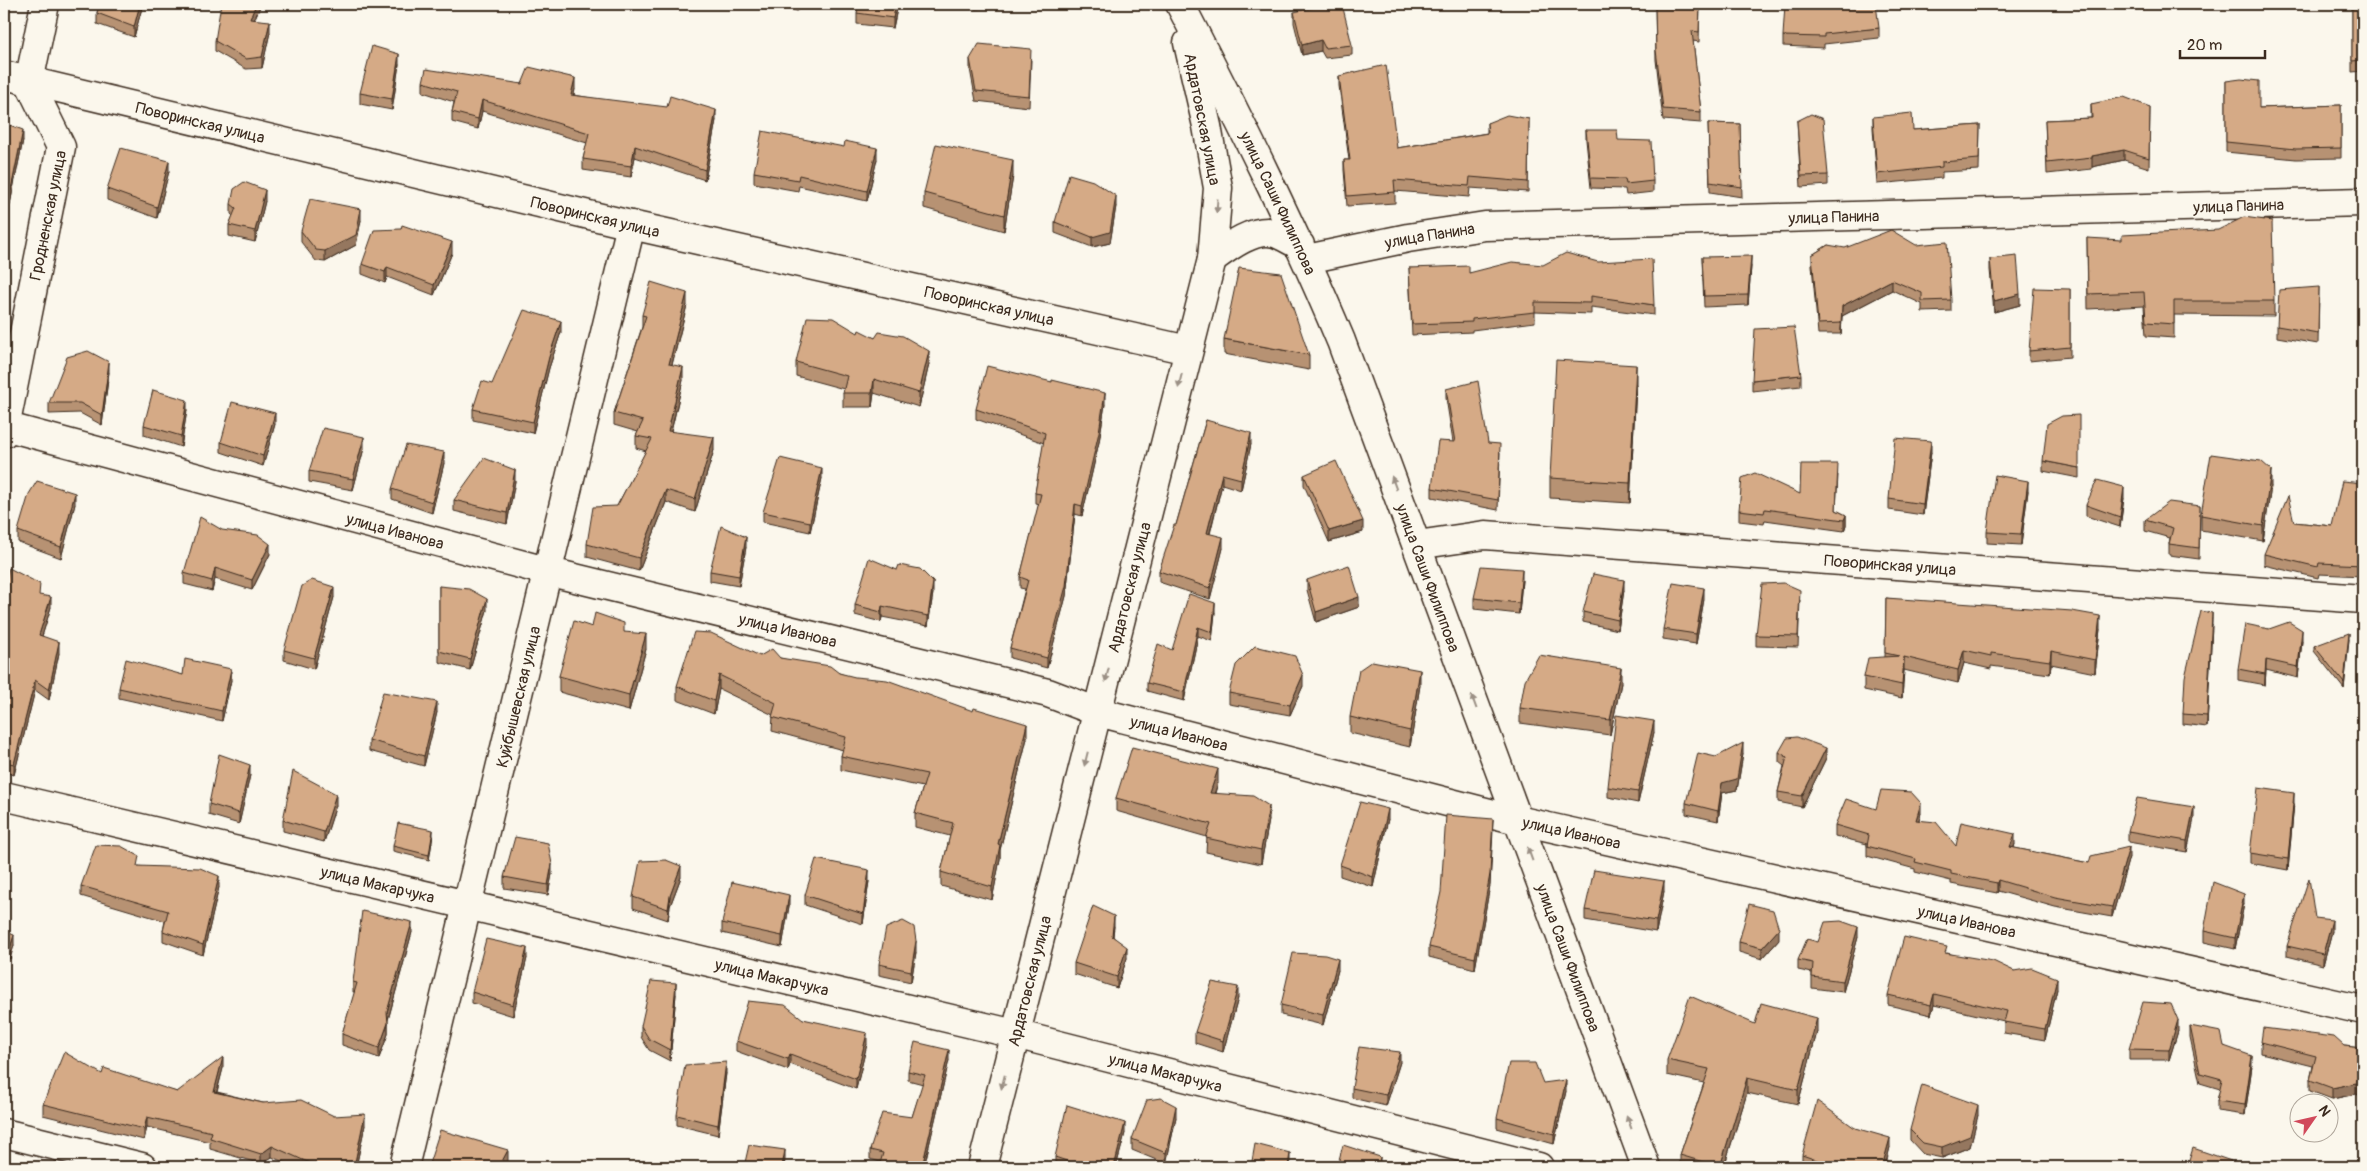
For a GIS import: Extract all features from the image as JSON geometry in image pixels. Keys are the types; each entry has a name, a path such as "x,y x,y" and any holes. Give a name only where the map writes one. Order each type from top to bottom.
{"main road":[{"path":"16,79 45,4"},
{"name":"улица Саши Филиппова","path":"1179,4 1257,155 1304,252 1341,341 1646,1167"},
{"name":"Ардатовская улица","path":"982,1167 1212,259 1218,188 1207,126 1179,4"},
{"name":"Поворинская улица","path":"16,79 631,225 1188,350"},
{"name":"Гродненская улица","path":"4,428 61,147 16,79"},
{"name":"улица Панина","path":"1304,252 1485,226 2363,202"},
{"name":"Куйбышевская улица","path":"404,1167 469,906 546,571 631,225"},
{"path":"1212,259 1228,247 1262,233 1275,233 1304,252"},
{"name":"улица Иванова","path":"4,428 546,571 1048,693 1098,712 1517,820 2363,1010"},
{"name":"Поворинская улица","path":"1417,546 1485,535 2363,599"},
{"name":"улица Макарчука","path":"4,796 1015,1034 1539,1167"},
{"path":"4,1132 142,1167"}],"building":[{"path":"99,4 140,4 134,27 97,13"},
{"path":"221,4 256,4 250,19 270,21 262,57 246,59 215,41"},
{"path":"859,4 896,4 893,18 857,13"},
{"path":"1328,4 1342,4 1352,45 1325,48 1321,40 1302,45 1294,12"},
{"path":"1655,4 1700,4 1699,32 1692,31 1701,112 1663,109 1656,50"},
{"path":"1785,4 1876,4 1879,28 1824,34 1824,37 1783,36"},
{"path":"2363,7 2363,60 2352,61 2352,8"},
{"path":"979,44 1031,49 1029,96 976,91 970,59"},
{"path":"372,46 399,54 392,99 360,93"},
{"path":"1386,65 1397,148 1488,133 1487,123 1507,115 1529,119 1528,182 1470,177 1469,186 1394,180 1395,192 1347,196 1344,160 1350,160 1339,76"},
{"path":"529,67 575,78 571,95 667,107 670,96 716,110 705,170 635,146 631,166 583,159 589,133 482,100 478,119 452,112 457,92 423,82 426,69 522,84"},
{"path":"2241,79 2259,81 2259,108 2341,105 2341,148 2296,149 2226,142 2226,81"},
{"path":"2124,97 2150,107 2149,158 2124,150 2092,156 2092,158 2047,163 2045,120 2092,118 2091,104"},
{"path":"1912,113 1913,130 1980,125 1979,159 1942,162 1942,167 1877,174 1873,117"},
{"path":"1811,114 1823,119 1828,175 1801,176 1797,121"},
{"path":"4,123 23,130 9,199 4,195"},
{"path":"1708,123 1740,124 1742,187 1710,182"},
{"path":"1586,130 1617,130 1618,140 1651,141 1653,181 1626,184 1625,179 1591,178"},
{"path":"762,131 844,147 845,141 877,148 867,191 799,175 798,180 754,172"},
{"path":"936,144 1013,160 1004,215 924,193"},
{"path":"121,148 169,161 157,207 107,189"},
{"path":"1069,174 1093,181 1116,196 1110,232 1092,237 1055,222"},
{"path":"244,182 265,190 255,231 229,225 236,208 231,204 234,189"},
{"path":"310,199 361,209 356,235 325,251 316,250 301,231"},
{"path":"2244,217 2272,221 2274,301 2174,301 2174,324 2146,322 2144,292 2088,294 2087,238 2122,240 2122,235 2218,230"},
{"path":"402,225 452,242 434,285 387,267 385,272 362,264 374,230 401,229"},
{"path":"1891,230 1916,245 1947,242 1951,300 1922,301 1922,293 1892,280 1842,306 1841,323 1818,324 1812,255 1828,245 1845,248"},
{"path":"1566,253 1598,262 1652,259 1654,305 1591,296 1591,303 1535,302 1535,312 1472,319 1472,322 1412,324 1409,268 1469,266 1469,273 1512,262 1543,265"},
{"path":"1751,256 1748,295 1704,296 1702,257"},
{"path":"2017,256 2020,294 1994,301 1990,259"},
{"path":"1239,268 1281,273 1309,355 1224,339"},
{"path":"651,282 687,293 669,364 683,367 668,431 714,437 695,499 666,490 639,558 587,544 593,507 617,506 652,439 636,436 643,421 614,413 646,316 642,315"},
{"path":"2319,287 2318,333 2277,326 2279,290"},
{"path":"2034,288 2070,289 2070,347 2029,351"},
{"path":"524,310 561,321 549,357 533,422 473,409 482,381 492,384"},
{"path":"807,317 833,318 858,333 859,330 875,338 879,332 903,336 929,351 919,393 874,379 872,393 843,393 847,376 796,362"},
{"path":"1794,327 1801,375 1752,380 1755,329"},
{"path":"88,351 109,362 102,415 80,403 49,403 67,357"},
{"path":"1556,360 1636,365 1630,483 1550,478"},
{"path":"987,366 1105,393 1099,432 1082,506 1075,504 1066,586 1047,658 1010,648 1028,580 1020,577 1041,494 1035,493 1045,433 976,409"},
{"path":"1478,381 1488,443 1500,444 1498,500 1432,488 1438,441 1455,442 1446,389"},
{"path":"153,390 187,400 181,436 144,425"},
{"path":"232,402 275,413 263,456 221,442"},
{"path":"2079,415 2079,468 2043,461 2047,424 2062,416"},
{"path":"1206,420 1251,433 1241,479 1222,474 1207,533 1223,537 1210,588 1159,571 1174,525 1176,525"},
{"path":"323,428 364,437 353,479 309,471"},
{"path":"1895,438 1931,441 1923,504 1889,499"},
{"path":"406,445 444,452 432,502 392,489"},
{"path":"2211,454 2261,461 2271,470 2263,526 2201,515"},
{"path":"484,458 515,470 507,513 454,500"},
{"path":"780,458 822,468 810,522 763,512"},
{"path":"1336,461 1363,521 1329,531 1304,475"},
{"path":"1801,464 1838,464 1836,510 1846,515 1844,520 1765,509 1764,513 1739,510 1742,478 1755,473 1800,494"},
{"path":"1995,475 2028,481 2021,534 1987,532"},
{"path":"2097,480 2124,487 2120,517 2086,505"},
{"path":"37,481 75,493 61,547 18,531 29,494"},
{"path":"2342,481 2363,483 2363,565 2319,563 2318,567 2264,554 2288,496 2294,522 2332,526"},
{"path":"2169,502 2200,506 2199,548 2169,544 2173,528 2145,520"},
{"path":"200,517 222,530 258,535 270,544 252,580 215,568 212,581 184,573"},
{"path":"721,526 746,537 739,576 710,571"},
{"path":"869,558 897,570 899,565 920,569 933,582 928,616 882,606 881,612 855,605"},
{"path":"1349,565 1359,597 1316,612 1307,580"},
{"path":"1481,566 1522,569 1519,603 1474,598"},
{"path":"9,568 40,584 39,595 51,597 39,635 59,642 49,690 35,680 14,764 4,762 4,589"},
{"path":"1593,574 1624,580 1618,620 1583,612"},
{"path":"312,580 334,587 314,658 284,650 302,586"},
{"path":"1673,583 1704,588 1696,634 1663,629"},
{"path":"1784,583 1800,590 1798,636 1756,635 1762,584"},
{"path":"439,586 469,589 487,599 470,659 439,651"},
{"path":"1189,594 1215,603 1212,632 1198,627 1184,692 1147,683 1158,644 1172,650"},
{"path":"1886,598 2072,611 2100,616 2095,660 2051,651 2050,661 1991,653 1991,656 1964,650 1958,670 1904,657 1902,685 1864,677 1868,658 1899,656 1885,653"},
{"path":"2201,611 2212,613 2207,716 2183,714 2185,677"},
{"path":"595,613 624,623 624,632 646,634 629,695 559,676 574,621 592,627"},
{"path":"2289,622 2302,630 2298,667 2266,660 2265,674 2238,669 2245,624 2269,629"},
{"path":"694,632 711,633 760,656 772,649 780,658 830,666 839,673 855,677 887,680 973,711 974,708 1027,724 998,844 1000,845 992,887 941,872 953,823 915,813 927,774 841,756 846,737 772,717 776,703 719,675 714,701 677,686"},
{"path":"2349,633 2344,683 2314,646"},
{"path":"1255,646 1295,656 1303,675 1290,705 1229,693 1236,665"},
{"path":"1539,655 1621,668 1610,720 1520,708 1525,680"},
{"path":"126,659 183,675 185,659 231,669 222,711 119,688"},
{"path":"1372,661 1420,670 1410,731 1350,717 1359,670"},
{"path":"383,692 437,702 424,756 369,740"},
{"path":"1616,715 1654,721 1638,792 1608,787"},
{"path":"1797,737 1826,748 1802,796 1778,792 1787,757 1779,752 1787,738"},
{"path":"1743,743 1737,779 1722,783 1718,811 1686,803 1698,753 1716,757"},
{"path":"1132,747 1218,769 1210,793 1253,796 1269,806 1261,850 1206,838 1211,824 1116,798"},
{"path":"219,754 250,765 239,813 209,804"},
{"path":"293,771 336,794 324,832 283,820"},
{"path":"2258,788 2294,793 2288,859 2250,853"},
{"path":"1881,790 1911,792 1921,803 1916,820 1936,822 1956,846 1961,822 2015,834 2010,847 2089,863 2091,856 2129,847 2112,907 2055,897 1998,880 1997,883 1951,874 1951,871 1915,862 1916,859 1867,846 1869,835 1835,825 1846,799 1876,809"},
{"path":"2137,798 2194,807 2187,841 2128,831"},
{"path":"1360,802 1388,809 1373,877 1340,865"},
{"path":"1446,815 1493,819 1490,874 1475,958 1429,947 1441,892"},
{"path":"398,823 433,830 429,855 393,846"},
{"path":"515,837 548,843 552,864 548,885 504,877"},
{"path":"96,845 121,846 139,856 137,866 200,868 219,876 203,945 163,931 168,911 81,886"},
{"path":"816,859 869,870 863,914 805,895"},
{"path":"666,860 681,866 670,896 668,909 633,897 640,861"},
{"path":"1594,870 1664,881 1656,921 1585,910"},
{"path":"2309,878 2315,918 2332,920 2323,954 2287,946"},
{"path":"732,882 789,895 782,936 722,923"},
{"path":"2213,882 2244,894 2235,938 2204,931"},
{"path":"1749,904 1773,910 1779,929 1762,948 1739,942"},
{"path":"1093,906 1114,916 1112,936 1127,947 1117,977 1074,963"},
{"path":"362,911 412,922 387,1012 388,1023 379,1048 342,1034 357,983 353,982"},
{"path":"903,921 914,927 916,941 911,971 879,964 886,928"},
{"path":"1841,921 1858,927 1843,981 1812,977 1813,963 1798,960 1807,939 1818,942 1825,922"},
{"path":"4,931 14,935 10,948 4,947"},
{"path":"1904,937 1947,947 1945,953 1993,961 2014,971 2032,968 2057,978 2045,1029 2004,1022 2007,1011 1934,994 1931,1005 1888,995"},
{"path":"486,939 527,948 513,1005 472,992"},
{"path":"1293,953 1325,955 1338,959 1323,1015 1281,1005"},
{"path":"651,981 676,983 670,1050 649,1039 641,1026"},
{"path":"1212,982 1238,987 1223,1041 1195,1032"},
{"path":"1690,996 1755,1024 1761,1003 1817,1018 1798,1090 1747,1078 1720,1167 1680,1155 1709,1069 1667,1060"},
{"path":"748,1001 785,1005 803,1019 867,1033 856,1079 790,1054 788,1059 736,1041"},
{"path":"2143,1002 2171,1004 2178,1020 2169,1050 2129,1049"},
{"path":"2190,1026 2221,1032 2224,1046 2252,1056 2245,1105 2217,1101 2222,1079 2200,1073"},
{"path":"2263,1028 2334,1037 2344,1046 2363,1048 2363,1086 2356,1083 2332,1088 2310,1080 2316,1056 2261,1042"},
{"path":"915,1042 949,1050 922,1167 879,1167 883,1153 870,1150 882,1113 912,1117 925,1075 908,1071"},
{"path":"1359,1047 1400,1052 1386,1095 1352,1088"},
{"path":"64,1052 102,1074 104,1068 177,1092 223,1057 214,1092 263,1103 301,1100 334,1116 365,1114 354,1167 327,1167 305,1161 272,1146 261,1154 210,1138 212,1132 147,1117 144,1129 43,1104"},
{"path":"726,1062 718,1125 677,1115 685,1065"},
{"path":"1509,1063 1535,1063 1543,1083 1566,1080 1554,1134 1497,1118"},
{"path":"1922,1085 1978,1105 1970,1136 1942,1147 1923,1143 1910,1130"},
{"path":"1161,1098 1176,1106 1166,1153 1132,1139 1147,1100"},
{"path":"1817,1101 1855,1128 1890,1138 1882,1167 1837,1167 1802,1155"},
{"path":"1067,1105 1125,1123 1114,1167 1084,1167 1055,1157"},
{"path":"440,1130 508,1150 499,1167 428,1167"},
{"path":"1255,1144 1290,1153 1288,1167 1251,1167"},
{"path":"749,1145 785,1150 782,1167 744,1167"},
{"path":"1343,1145 1380,1157 1378,1167 1337,1167"},
{"path":"2193,1148 2231,1161 2230,1166 2237,1167 2187,1167"}]}
